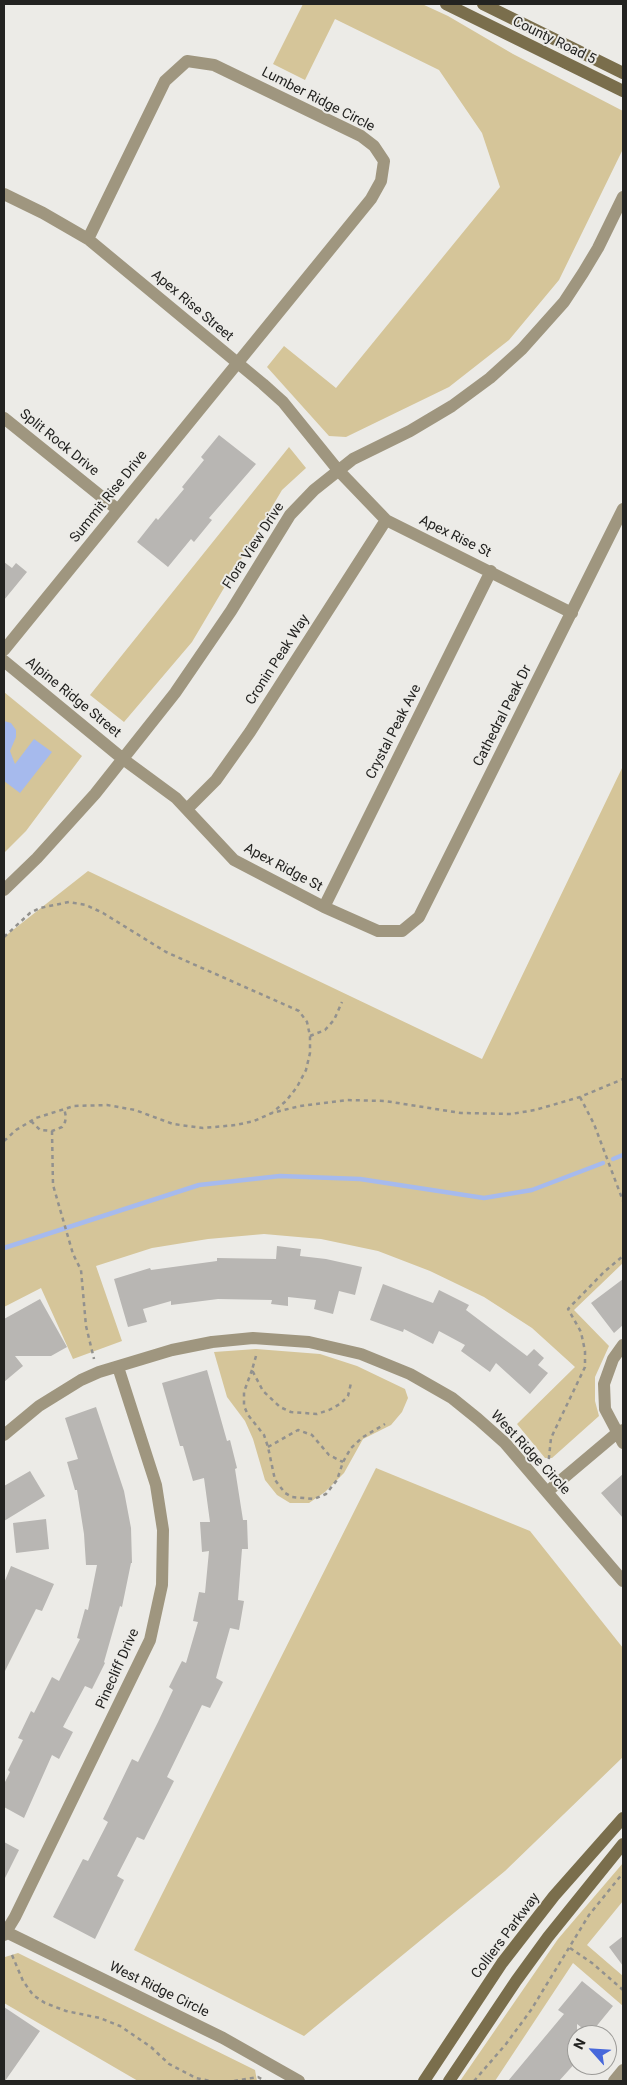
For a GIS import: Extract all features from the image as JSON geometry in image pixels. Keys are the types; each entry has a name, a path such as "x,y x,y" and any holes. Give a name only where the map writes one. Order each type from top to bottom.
{"street":[{"name":"County Road 5","path":"446,4 623,91"},
{"name":"County Road 5","path":"483,4 623,73"},
{"name":"Lumber Ridge Circle","path":"88,239 166,81 187,61 214,65 361,136 374,146 384,162 381,181 371,200 237,363"},
{"name":"Apex Rise Street","path":"4,194 88,239 283,402 338,470"},
{"name":"Flora View Drive","path":"4,890 37,858 95,794 176,693 231,611 290,515 314,490 353,458 410,431 452,406 490,378 522,349 564,302 598,248 623,197"},
{"name":"Summit Rise Drive","path":"4,650 237,363"},
{"name":"Split Rock Drive","path":"4,418 118,510"},
{"name":"Apex Rise St","path":"338,470 386,520 572,613"},
{"name":"Cathedral Peak Dr","path":"402,931 419,917 623,509"},
{"name":"Cronin Peak Way","path":"187,809 216,780 250,732 386,520"},
{"name":"Crystal Peak Ave","path":"324,907 491,571"},
{"name":"Alpine Ridge Street","path":"4,661 123,758"},
{"name":"Apex Ridge St","path":"123,758 176,798 234,860 324,907 378,931 402,931"},
{"name":"West Ridge Circle","path":"4,1435 39,1406 81,1380 99,1372 172,1350 212,1342 253,1338 309,1342 361,1354 410,1374 452,1398 478,1419 505,1443 623,1582"},
{"path":"547,1492 621,1435 605,1409 604,1384 612,1360 623,1344"},
{"name":"Pinecliff Drive","path":"4,1933 15,1918 150,1640 162,1585 162,1530 156,1485 118,1367"},
{"name":"Colliers Parkway","path":"424,2081 502,1963 554,1896 623,1818"},
{"path":"450,2081 548,1936 623,1844"},
{"name":"West Ridge Circle","path":"4,1933 223,2038 282,2077 299,2081"},
{"path":"614,2081 623,2070"}],"path":[{"path":"4,937 30,913 40,908 69,902 86,905 103,913 166,952 299,1012 307,1022 310,1036 310,1053 306,1070 297,1087 286,1101 272,1113"},
{"path":"310,1036 325,1030 334,1020 342,1002"},
{"path":"4,1141 31,1121 64,1108 107,1105 135,1110 173,1124 203,1128 236,1126 272,1113 300,1106 347,1100 385,1101 461,1113 510,1114 535,1110 580,1097 623,1079"},
{"path":"580,1097 594,1124 623,1201"},
{"path":"31,1121 40,1130 52,1131 62,1127 65,1122 64,1108"},
{"path":"52,1131 53,1185 74,1254 81,1270 89,1342 99,1372"},
{"path":"548,1467 551,1438 585,1367 585,1351 581,1332 568,1309 604,1272 623,1256"},
{"path":"256,1356 244,1392 244,1406 248,1415 264,1436 275,1480 285,1493 300,1499 314,1500 326,1494 337,1480 343,1462 351,1448 363,1437 385,1424"},
{"path":"252,1370 270,1399 280,1407 304,1414 317,1414 340,1404 348,1396 351,1383"},
{"path":"268,1447 298,1430 312,1435 329,1455 343,1462"},
{"path":"474,2081 506,2044 531,2010 589,1915 623,1873"},
{"path":"570,1948 592,1963 623,1990"},
{"path":"12,1954 23,1982 34,1995 45,2003 66,2011 100,2018 120,2026 144,2041 169,2064 196,2078 210,2081"},
{"path":"234,2081 258,2077 265,2081"}],"shaded area":[{"path":"303,4 422,4 448,16 513,54 623,111 623,149 559,280 509,340 449,387 346,437 329,436 267,367 284,346 336,388 500,187 482,133 439,70 335,19 305,80 273,64"},
{"path":"289,447 306,468 282,490 192,642 124,722 90,695"},
{"path":"4,692 82,756 26,831 4,853"},
{"path":"623,766 623,1263 574,1310 609,1346 595,1377 595,1401 599,1416 552,1458 545,1458 517,1424 575,1367 532,1328 484,1297 430,1271 378,1251 321,1239 264,1234 208,1239 152,1248 96,1266 122,1341 73,1359 41,1288 4,1307 4,937 88,871 482,1059"},
{"path":"256,1349 320,1354 357,1366 405,1389 408,1398 402,1412 391,1425 363,1439 344,1473 325,1492 309,1503 290,1503 277,1495 265,1480 253,1439 245,1421 227,1397 214,1352"},
{"path":"376,1468 530,1531 623,1648 623,1757 505,1871 304,2036 134,1950"},
{"path":"623,1863 623,1901 587,1945 623,1976 623,2006 573,1963 495,2081 460,2081 558,1939"},
{"path":"18,1953 255,2070 257,2081 138,2081 4,2003 4,1960 5,1957"}],"water":[{"path":"4,721 11,723 16,730 16,737 10,751 15,764 34,739 52,752 20,793 4,781"}],"building":[{"path":"219,435 256,464 209,518 212,520 194,542 191,539 168,567 137,542 156,518 158,520 184,489 182,487 204,460 201,457"},
{"path":"4,562 12,568 16,563 27,572 4,600"},
{"path":"277,1246 301,1249 300,1256 326,1259 362,1267 355,1295 339,1291 333,1314 314,1309 316,1300 288,1297 288,1306 271,1304 272,1300 218,1299 171,1305 171,1301 143,1309 147,1322 128,1327 114,1279 150,1268 151,1270 217,1261 217,1258 276,1259"},
{"path":"623,1279 623,1325 614,1333 591,1303"},
{"path":"383,1284 433,1303 439,1290 469,1305 466,1310 527,1356 534,1349 544,1358 538,1365 548,1373 530,1394 496,1363 490,1372 461,1351 465,1345 439,1331 433,1344 404,1329 403,1332 370,1320"},
{"path":"40,1299 67,1347 51,1356 15,1356 23,1366 4,1382 4,1319"},
{"path":"207,1370 227,1441 230,1440 237,1468 235,1469 243,1520 247,1520 248,1549 242,1549 238,1600 244,1601 239,1630 230,1628 216,1678 223,1682 210,1708 202,1705 167,1777 174,1781 144,1840 137,1837 117,1876 124,1880 95,1939 53,1917 83,1859 88,1861 108,1822 103,1819 132,1759 138,1762 158,1722 173,1690 169,1687 182,1661 186,1663 198,1622 193,1621 199,1592 205,1593 209,1551 202,1552 200,1522 210,1522 204,1478 193,1481 183,1446 180,1446 162,1383"},
{"path":"96,1407 124,1491 131,1528 132,1563 122,1607 120,1606 105,1663 92,1689 85,1686 63,1727 73,1732 59,1759 52,1755 24,1818 4,1807 4,1784 10,1772 8,1770 23,1740 18,1738 31,1711 34,1713 52,1677 59,1681 80,1639 77,1638 85,1609 88,1610 97,1565 86,1565 84,1534 77,1490 75,1490 67,1462 78,1459 65,1418"},
{"path":"30,1471 45,1496 4,1521 4,1486"},
{"path":"623,1474 623,1518 601,1493"},
{"path":"46,1519 49,1549 16,1553 13,1523"},
{"path":"11,1566 54,1584 42,1611 36,1609 4,1673 4,1583"},
{"path":"4,1842 19,1850 4,1880"},
{"path":"623,1936 623,1966 609,1947"},
{"path":"582,1981 613,2006 597,2025 567,2025 567,2072 559,2081 508,2081 564,2014 558,2010"},
{"path":"4,2007 40,2031 5,2081 4,2081"}],"waterway":[{"path":"613,1159 623,1155"},
{"path":"4,1248 199,1185 280,1176 360,1179 484,1198 532,1190 603,1163"}]}
